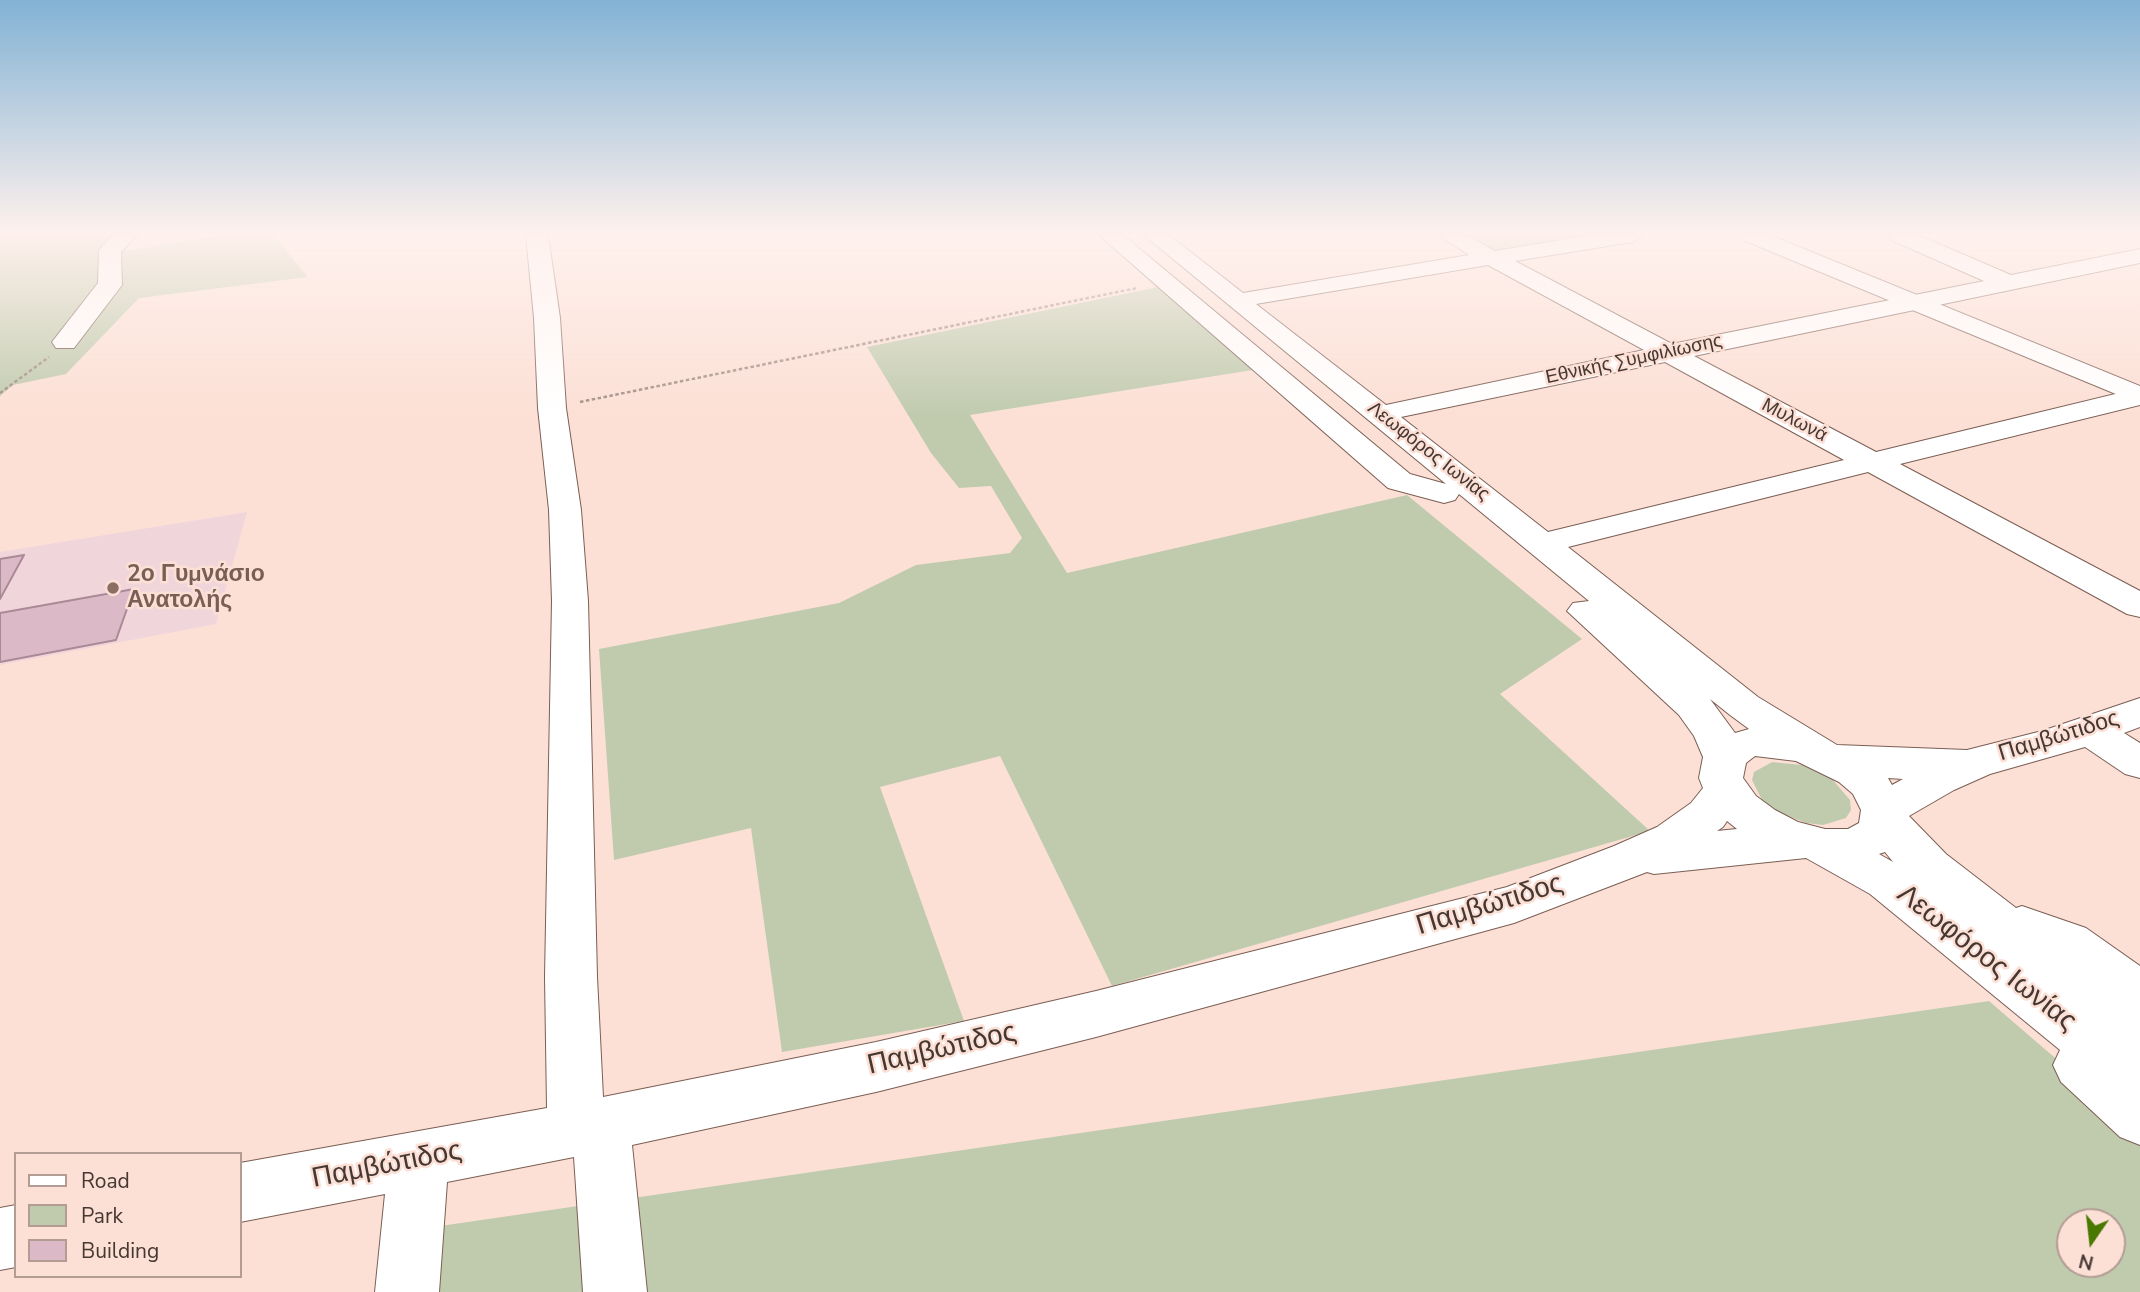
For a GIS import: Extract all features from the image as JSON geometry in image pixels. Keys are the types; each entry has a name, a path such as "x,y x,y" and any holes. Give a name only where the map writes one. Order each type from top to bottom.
{"street":[{"path":"65,342 100,295"},
{"path":"544,295 552,408 565,510 570,601 571,977 588,1128 615,1292"},
{"name":"Λεωφόρος Ιωνίας","path":"1180,295 1399,481 1444,493"},
{"name":"Λεωφόρος Ιωνίας","path":"1203,295 1672,685 1713,732 1740,807 1759,822 1785,835 1818,845 1887,881 2140,1082"},
{"name":"Λεωφόρος Ιωνίας","path":"1246,295 1763,720 1869,784 1884,815 1911,851 2140,1034"},
{"path":"1252,297 1262,295"},
{"name":"Μυλωνά","path":"1560,295 2140,606"},
{"path":"1898,295 2140,396"},
{"name":"Εθνικής Συμφιλίωσης","path":"1397,409 1943,295"},
{"name":"Λεωφόρος Ιωνίας","path":"1252,297 1397,409 1679,635 1700,670"},
{"path":"1560,539 2140,396"},
{"name":"Παμβώτιδος","path":"1631,859 1739,846 1849,846 1867,841 1880,831 1884,815 1938,779 1977,762 2089,730 2140,712"},
{"path":"2089,730 2140,763"},
{"name":"Παμβώτιδος","path":"242,1193 588,1128 876,1066 1096,1014 1514,904 1631,859 1673,839 1707,815 1737,747 1755,742 1923,765 1977,762"},
{"path":"1989,914 2067,942 2140,995"},
{"path":"2002,970 2027,1013 2140,1118"},
{"path":"407,1292 419,1159"}],"path":[{"path":"552,408 1099,295"},
{"path":"0,393 36,369 65,342"}],"shaded area":[{"name":"2ο Γυμνάσιο Ανατολής","path":"247,512 216,624 0,665 0,552"}],"green space":[{"path":"0,295 161,295 139,298 66,374 13,385 0,396"},
{"path":"1118,295 1174,295 1259,369 970,415 1067,573 1407,495 1582,639 1500,694 1650,831 1112,986 1000,756 880,787 964,1021 782,1052 751,828 614,860 599,649 839,603 916,565 1010,553 1022,538 991,486 959,488 931,453 867,347"},
{"path":"1772,762 1802,765 1832,779 1850,800 1851,810 1846,818 1823,825 1806,823 1774,810 1762,800 1752,780 1754,772"},
{"path":"1989,1001 2140,1131 2140,1292 386,1292 392,1233"}],"building":[{"path":"24,555 0,599 0,559"},
{"name":"2ο Γυμνάσιο Ανατολής","path":"134,589 116,640 0,662 0,613"}],"place":[{"name":"2ο Γυμνάσιο Ανατολής","path":"113,588"}]}
